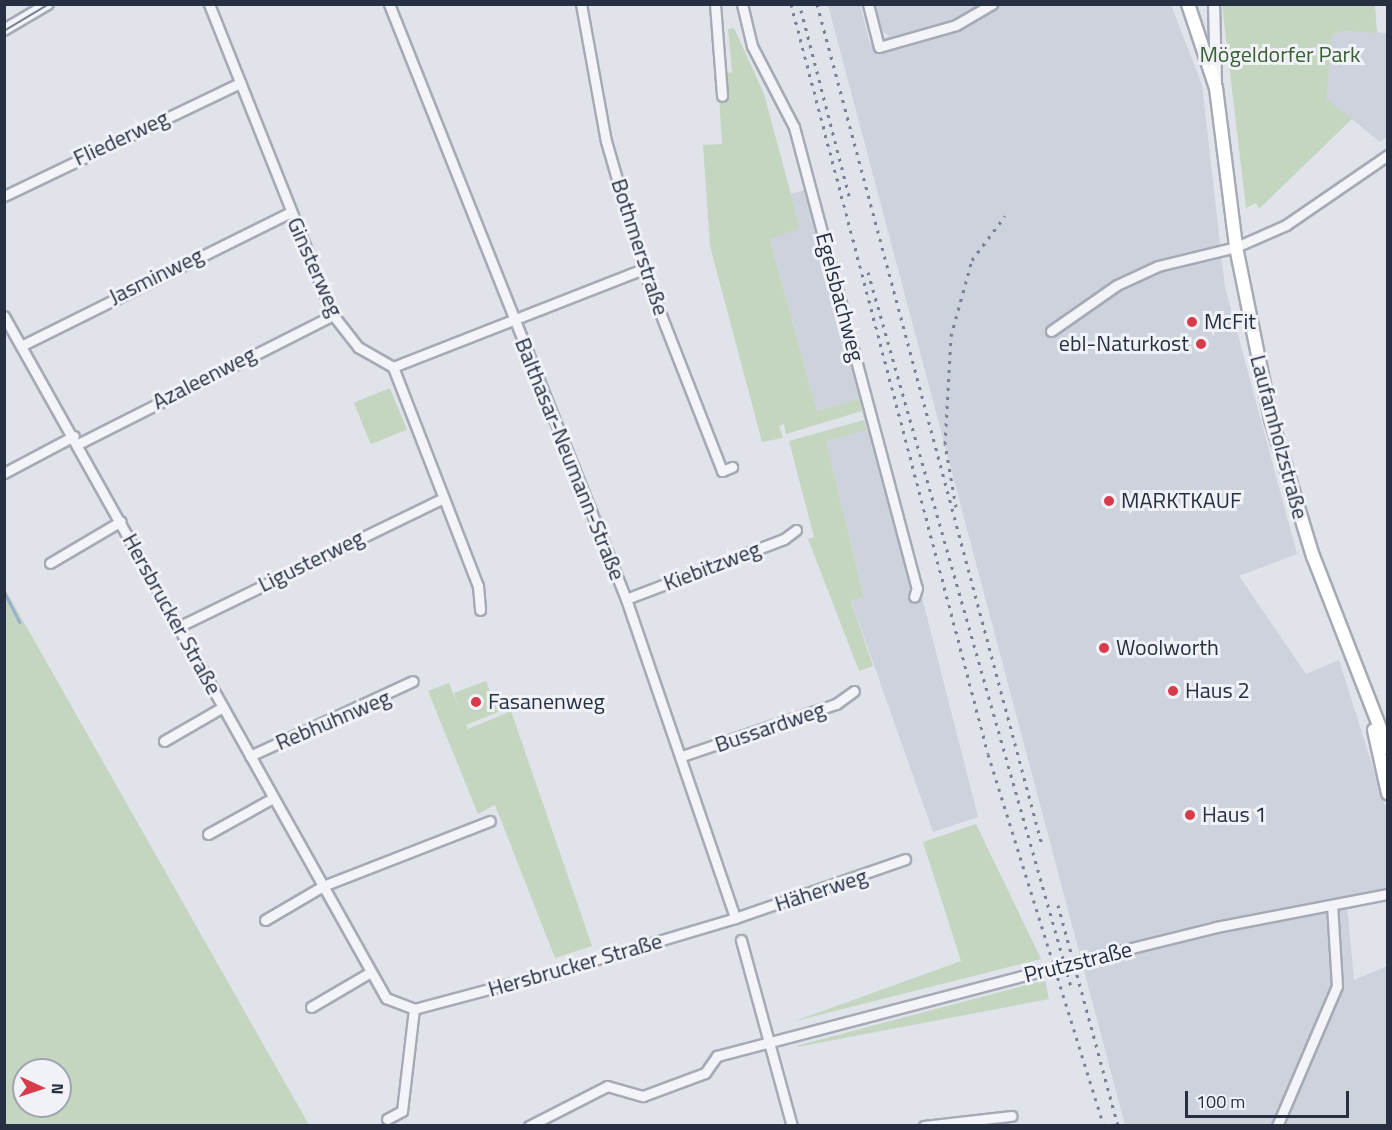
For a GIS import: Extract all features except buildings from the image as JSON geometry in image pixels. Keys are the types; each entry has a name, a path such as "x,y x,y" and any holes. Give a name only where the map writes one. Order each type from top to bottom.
{"main road":[{"path":"1188,4 1216,88"},
{"name":"Laufamholzstraße","path":"1216,88 1236,247 1276,438 1372,717 1388,793"},
{"name":"Laufamholzstraße","path":"1372,717 1388,748"}],"street":[{"path":"4,30 48,4"},
{"name":"Ginsterweg","path":"209,4 333,315 358,347 393,367"},
{"name":"Balthasar-Neumann-Straße","path":"389,4 626,599 682,756 735,918"},
{"name":"Bothmerstraße","path":"581,4 606,141 643,269 722,471 732,467"},
{"path":"715,4 722,96"},
{"name":"Egelsbachweg","path":"742,4 752,46 794,127 917,588 914,597"},
{"path":"868,4 879,47 956,25 992,4"},
{"name":"Laufamholzstraße","path":"1214,4 1216,88"},
{"name":"Fliederweg","path":"4,196 240,83"},
{"path":"1051,331 1118,285 1158,266 1236,247 1306,214 1388,155"},
{"name":"Jasminweg","path":"23,345 291,212"},
{"path":"480,610 478,586 393,367 515,322 643,269"},
{"name":"Azaleenweg","path":"76,440 333,315"},
{"name":"Hersbrucker Straße","path":"4,316 23,345 180,626 369,973 386,998 414,1009 735,918"},
{"path":"4,473 76,440"},
{"name":"Ligusterweg","path":"180,626 444,498"},
{"name":"Hersbrucker Straße","path":"50,563 121,521"},
{"name":"Kiebitzweg","path":"626,599 784,540 796,530"},
{"name":"Rebhuhnweg","path":"250,756 413,681"},
{"name":"Bussardweg","path":"682,756 836,704 854,691"},
{"name":"Hersbrucker Straße","path":"164,741 224,707"},
{"path":"208,834 273,798"},
{"path":"265,920 323,886 490,821"},
{"name":"Häherweg","path":"735,918 905,859"},
{"name":"Prutzstraße","path":"529,1125 607,1086 643,1096 705,1073 717,1056 771,1039 1091,958 1388,894"},
{"path":"1277,1125 1337,987 1332,905"},
{"path":"741,940 771,1039 792,1125"},
{"path":"311,1007 369,973"},
{"path":"387,1119 402,1110 414,1009"},
{"path":"924,1125 1011,1116"}],"shaded area":[{"path":"828,5 860,5 870,44 890,36 881,31 873,5 1171,5 1202,85 1225,287 1297,554 1239,576 1306,674 1339,660 1387,812 1387,894 1347,905 1354,980 1387,966 1387,1125 1125,1125"},
{"path":"1341,31 1387,33 1387,137 1380,142 1327,99 1331,36"},
{"path":"817,186 978,817 933,832 851,600 864,595 826,441 867,430 859,399 817,411 770,238 800,228 791,194"}],"green space":[{"name":"Mögeldorfer Park","path":"1222,5 1375,5 1377,33 1341,31 1331,36 1327,99 1352,119 1259,209 1256,203 1246,208"},
{"path":"734,28 764,94 800,228 770,239 817,411 859,399 862,411 786,434 784,424 779,426 783,438 762,442 710,246 703,145 722,144 719,97 724,74 732,72 728,29"},
{"path":"390,388 407,430 371,444 354,403"},
{"path":"864,420 867,430 826,441 864,596 851,601 873,666 859,671 808,539 814,537 789,441"},
{"path":"5,589 309,1125 5,1125"},
{"path":"486,681 498,712 466,725 468,729 511,711 592,946 555,958 495,805 478,814 428,691 449,683 460,711 454,693"},
{"path":"976,824 1041,959 795,1021 961,961 923,842"},
{"path":"1045,980 1049,999 797,1047 800,1045"}],"waterway":[{"path":"4,592 19,622"}],"tram line":[{"path":"4,31 49,4"}],"railway":[{"path":"791,4 988,754 1104,1126"},
{"path":"817,4 1042,845"},
{"path":"801,10 849,196"},
{"path":"956,507 945,444 951,336 972,260 1005,216"},
{"path":"868,272 1072,990"},
{"path":"1058,905 1118,1126"}],"place":[{"name":"McFit","path":"1192,322"},
{"name":"ebl-Naturkost","path":"1201,344"},
{"name":"MARKTKAUF","path":"1109,501"},
{"name":"Woolworth","path":"1104,648"},
{"name":"Haus 2","path":"1173,691"},
{"name":"Fasanenweg","path":"476,702"},
{"name":"Haus 1","path":"1190,815"}]}
